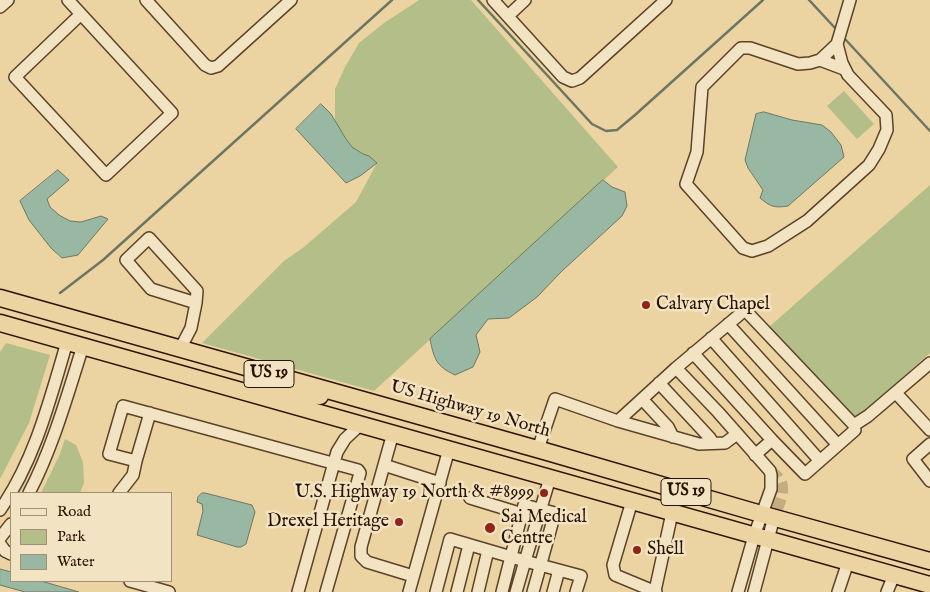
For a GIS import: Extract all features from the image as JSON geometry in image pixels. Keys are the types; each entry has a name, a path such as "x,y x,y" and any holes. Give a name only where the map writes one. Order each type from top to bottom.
{"highway":[{"name":"US Highway 19 North","path":"0,298 930,561"},
{"path":"0,311 53,326 62,323 67,317"},
{"name":"US 19","path":"0,323 929,586"},
{"path":"75,344 89,340 101,341 295,394 357,399"},
{"path":"366,426 397,426 524,462 532,459 541,450"}],"street":[{"path":"0,8 8,0"},
{"path":"68,0 81,14 172,113 106,175 15,77 81,14"},
{"path":"148,1 205,65 211,68 218,66 291,0"},
{"path":"493,0 563,77 572,82 580,78 666,0"},
{"path":"508,16 525,0"},
{"path":"837,44 844,69 848,75 886,115 887,130 879,149 868,165 807,221 768,246 752,251 743,248 686,184 696,152 702,87 742,48 750,48 798,64 820,60 837,44 850,0"},
{"path":"820,60 844,69"},
{"path":"180,349 191,328 196,303 197,291 149,238 126,260 151,289 196,303"},
{"path":"618,421 693,353 745,310 854,425 855,430 805,474 693,353"},
{"path":"728,324 838,445"},
{"path":"711,338 820,461"},
{"path":"30,492 52,442 75,344"},
{"path":"11,492 21,476 34,447 44,416 75,344"},
{"path":"854,425 868,416 930,363"},
{"path":"676,368 770,471 771,489 768,515 761,538 738,592"},
{"path":"659,383 713,443"},
{"path":"896,393 930,430"},
{"path":"642,398 668,427 673,437"},
{"path":"541,450 555,399 618,421 699,444 725,442 737,434"},
{"path":"136,461 109,454 124,406 358,470 360,473 326,592"},
{"path":"120,492 133,476 150,413"},
{"path":"298,592 337,452 345,439 366,426"},
{"path":"393,433 361,547 362,556 366,562 413,576"},
{"path":"755,454 772,440"},
{"path":"930,444 913,459 930,481"},
{"path":"409,592 450,449"},
{"path":"384,465 440,483"},
{"path":"516,592 550,478"},
{"path":"0,510 10,494"},
{"path":"470,498 522,514 555,513 533,592"},
{"path":"632,501 613,565 615,575 655,592 672,513"},
{"path":"502,592 522,514"},
{"path":"0,538 10,525"},
{"path":"754,592 761,538"},
{"path":"436,592 450,539 581,576 576,592"},
{"path":"0,544 5,551 10,554"},
{"path":"457,592 469,545"},
{"path":"478,592 488,550"},
{"path":"838,592 848,562"},
{"path":"553,592 559,570"},
{"path":"887,592 894,575"},
{"path":"134,582 169,592"}],"green space":[{"path":"419,0 471,0 618,167 374,391 202,343 284,261 304,247 356,202 377,163 369,156 352,147 340,129 335,120 335,89 359,43 384,23"},
{"path":"844,91 874,124 857,139 827,106"},
{"path":"930,185 930,353 856,419 769,327"},
{"path":"6,343 50,355 29,423 0,479 0,352"},
{"path":"65,439 76,445 83,462 84,483 80,492 41,492 60,454"}],"water":[{"path":"321,104 331,114 352,147 369,156 377,163 360,176 346,183 296,129"},
{"path":"764,112 792,120 822,125 831,132 841,145 844,157 788,206 773,206 760,198 763,190 748,168 745,160 756,114"},
{"path":"58,170 69,180 47,199 50,207 70,221 81,222 101,216 108,219 78,255 62,258 51,248 29,220 20,201"},
{"path":"603,180 612,187 625,192 627,206 622,216 562,271 537,297 509,318 488,319 476,335 480,352 473,367 455,375 440,365 433,352 430,339"},
{"path":"202,493 252,505 255,512 246,544 237,547 197,535 203,511 202,504 197,502 198,497"},
{"path":"0,569 10,572 10,582 44,582 79,592 25,592 0,585"}],"waterway":[{"path":"60,293 103,260 392,0"},
{"path":"478,0 592,124 606,131 617,130 635,115 763,0"},
{"path":"809,0 835,28"},
{"path":"845,39 930,131"}],"tunnel":[{"path":"770,471 779,478 783,488 774,517"}],"place":[{"name":"Calvary Chapel","path":"646,305"},
{"name":"U.S. Highway 19 North & #8999","path":"544,493"},
{"name":"Drexel Heritage","path":"399,522"},
{"name":"Sai Medical Centre","path":"490,528"},
{"name":"Shell","path":"637,550"}]}
